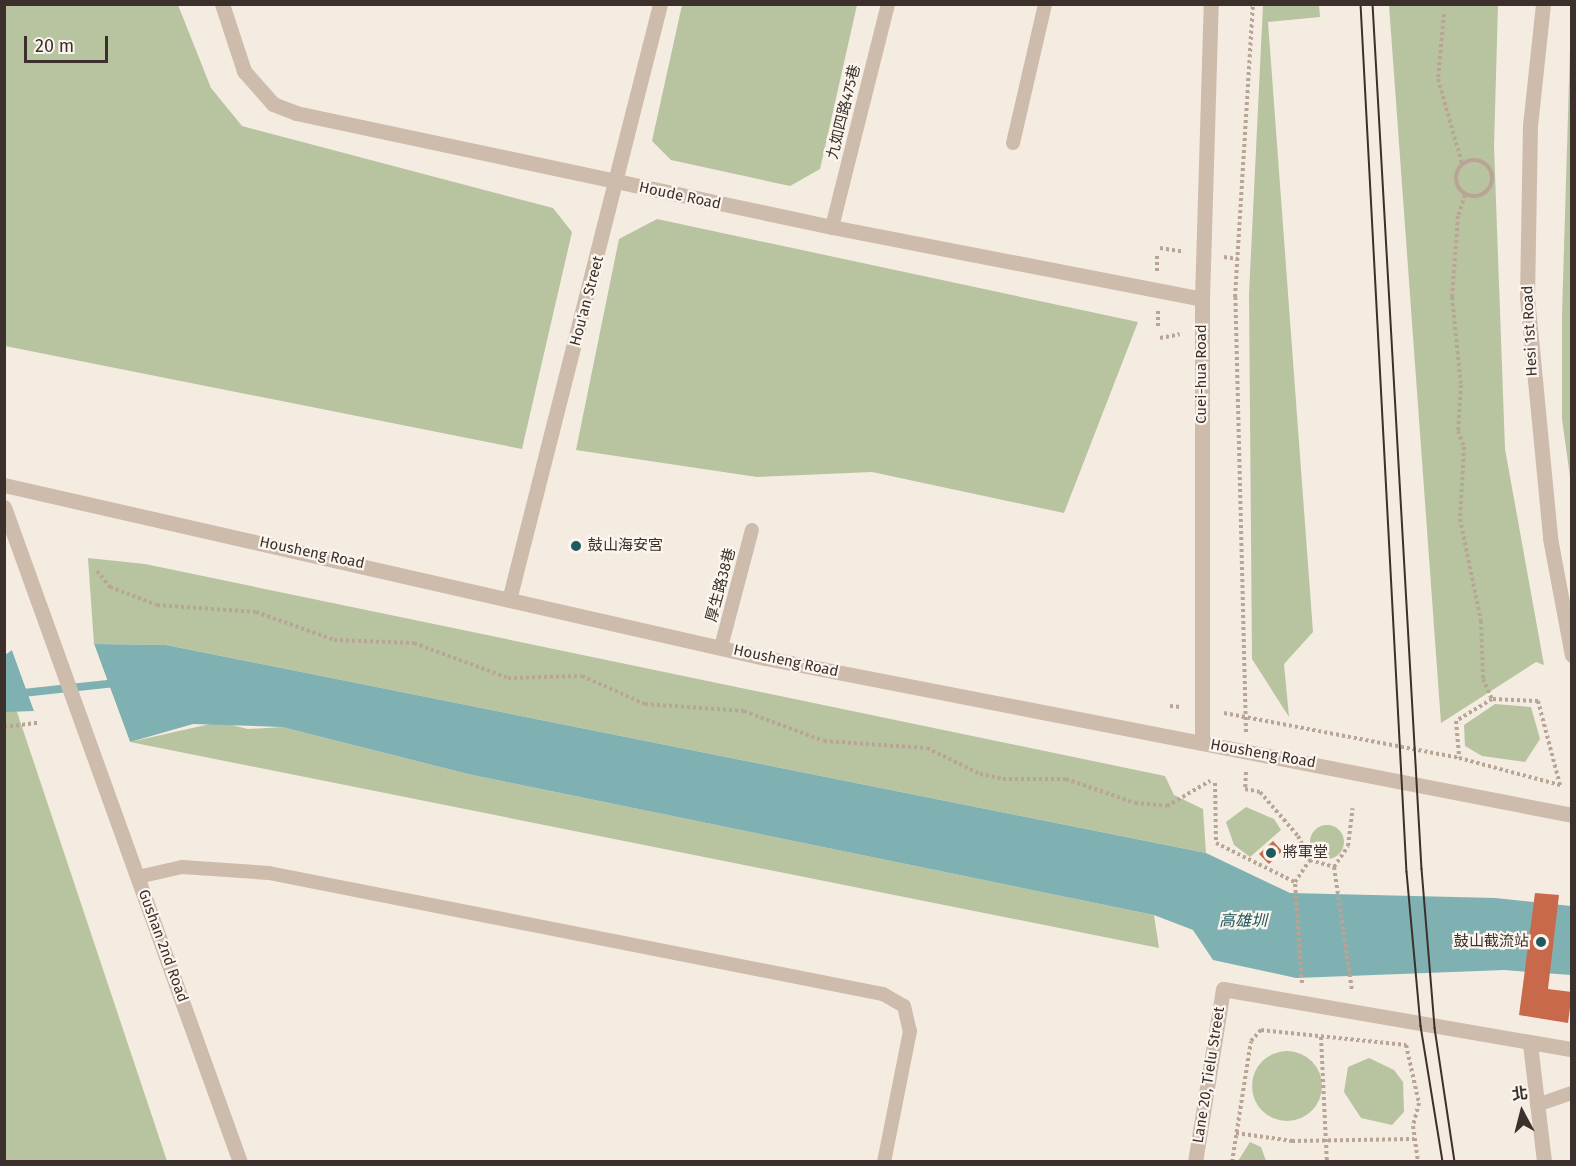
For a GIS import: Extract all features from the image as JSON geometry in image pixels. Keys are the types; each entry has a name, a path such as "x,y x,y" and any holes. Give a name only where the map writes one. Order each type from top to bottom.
{"street":[{"name":"Houde Road","path":"222,4 244,71 273,104 618,183 1202,299"},
{"name":"Hou'an Street","path":"510,596 618,183 660,4"},
{"name":"Cuei-hua Road","path":"1202,743 1202,299 1210,4"},
{"name":"Hesi 1st Road","path":"1543,4 1530,125 1527,297 1550,538 1572,655"},
{"name":"Housheng Road","path":"4,485 510,596 721,647 1572,815"},
{"name":"Gushan 2nd Road","path":"4,507 240,1161"},
{"name":"Lane 20, Tielu Street","path":"1195,1161 1223,989 1530,1044"},
{"path":"1544,1161 1530,1044 1572,1049"}],"lane":[{"name":"九如四路475巷","path":"832,227 888,4"},
{"path":"1013,143 1046,4"},
{"name":"厚生路38巷","path":"721,647 752,530"},
{"path":"138,877 182,867 269,873 883,994 904,1006 910,1031 884,1161"},
{"path":"1537,1105 1572,1093"}],"path":[{"path":"1253,4 1235,297 1246,718 1245,789 1260,792 1298,836 1310,860 1334,867"},
{"path":"1444,15 1438,79 1462,164 1457,176 1465,195 1458,216 1452,297 1461,385 1458,431 1464,447 1460,519 1481,621 1483,680 1492,699"},
{"path":"1462,164 1480,160 1491,179 1486,194 1465,195"},
{"path":"97,571 110,587 157,605 245,610 334,640 414,643 508,678 582,676 645,704 744,711 824,741 927,748 980,774 1003,779 1065,779 1135,803 1167,806 1212,782 1216,843 1295,882"},
{"path":"1246,718 1459,758 1560,785 1538,701 1492,699 1456,721 1459,758"},
{"path":"4,727 38,723"},
{"path":"1334,867 1348,846 1353,808"},
{"path":"1302,983 1295,882 1310,860"},
{"path":"1334,867 1339,884 1352,990"},
{"path":"1232,1161 1251,1041 1261,1030 1406,1046 1419,1104 1414,1139 1418,1161"},
{"path":"1321,1037 1327,1161"},
{"path":"1236,1133 1325,1140 1414,1139"}],"green space":[{"path":"4,5 178,5 211,88 242,126 553,208 572,232 522,449 5,346"},
{"path":"682,5 857,5 820,169 790,186 671,160 652,141"},
{"path":"1263,5 1319,5 1320,17 1268,22 1313,632 1284,664 1289,717 1252,659 1249,294"},
{"path":"1389,5 1498,5 1494,146 1505,449 1544,665 1536,662 1441,723"},
{"path":"1571,15 1571,484 1562,419 1562,315"},
{"path":"657,219 1138,322 1064,513 872,472 757,477 576,450 619,239"},
{"path":"88,558 145,564 1165,776 1174,795 1203,809 1206,853 166,645 94,644"},
{"path":"5,676 167,1161 5,1161"},
{"path":"1495,704 1531,707 1540,739 1525,762 1482,756 1465,746 1464,725"},
{"path":"219,722 248,729 282,727 468,774 1154,915 1159,948 130,742"},
{"path":"1246,807 1274,819 1281,830 1250,857 1234,845 1226,822"},
{"path":"1327,825 1339,830 1344,842 1339,854 1327,859 1315,854 1310,842 1315,830"},
{"path":"1287,1051 1300,1054 1312,1061 1319,1073 1322,1086 1319,1099 1312,1111 1300,1118 1287,1121 1274,1118 1262,1111 1255,1099 1252,1086 1255,1073 1262,1061 1274,1054"},
{"path":"1369,1058 1394,1070 1403,1082 1404,1112 1392,1125 1361,1118 1344,1092 1348,1067"},
{"path":"1250,1142 1261,1147 1266,1161 1238,1161"}],"water":[{"name":"高雄圳","path":"94,644 166,645 1206,853 1290,893 1495,898 1571,906 1571,975 1504,970 1296,978 1213,960 1193,930 1154,915 468,774 282,727 193,724 130,742"},
{"path":"12,650 34,711 5,712 5,655"}],"pier":[{"path":"91,644 94,644 130,742 126,741"},
{"path":"12,650 15,650 35,714 34,711"}],"building":[{"path":"1273,841 1282,851 1269,864 1259,854"},
{"name":"鼓山截流站","path":"1535,893 1559,895 1548,989 1572,992 1568,1023 1519,1015"}],"waterway":[{"path":"4,695 117,683"}],"tram line":[{"path":"1361,4 1407,872 1421,1026 1443,1162"},
{"path":"1373,4 1422,869 1435,1028 1455,1162"}],"place":[{"name":"鼓山海安宮","path":"576,546"},
{"name":"將軍堂","path":"1271,853"},
{"name":"鼓山截流站","path":"1541,942"}]}
